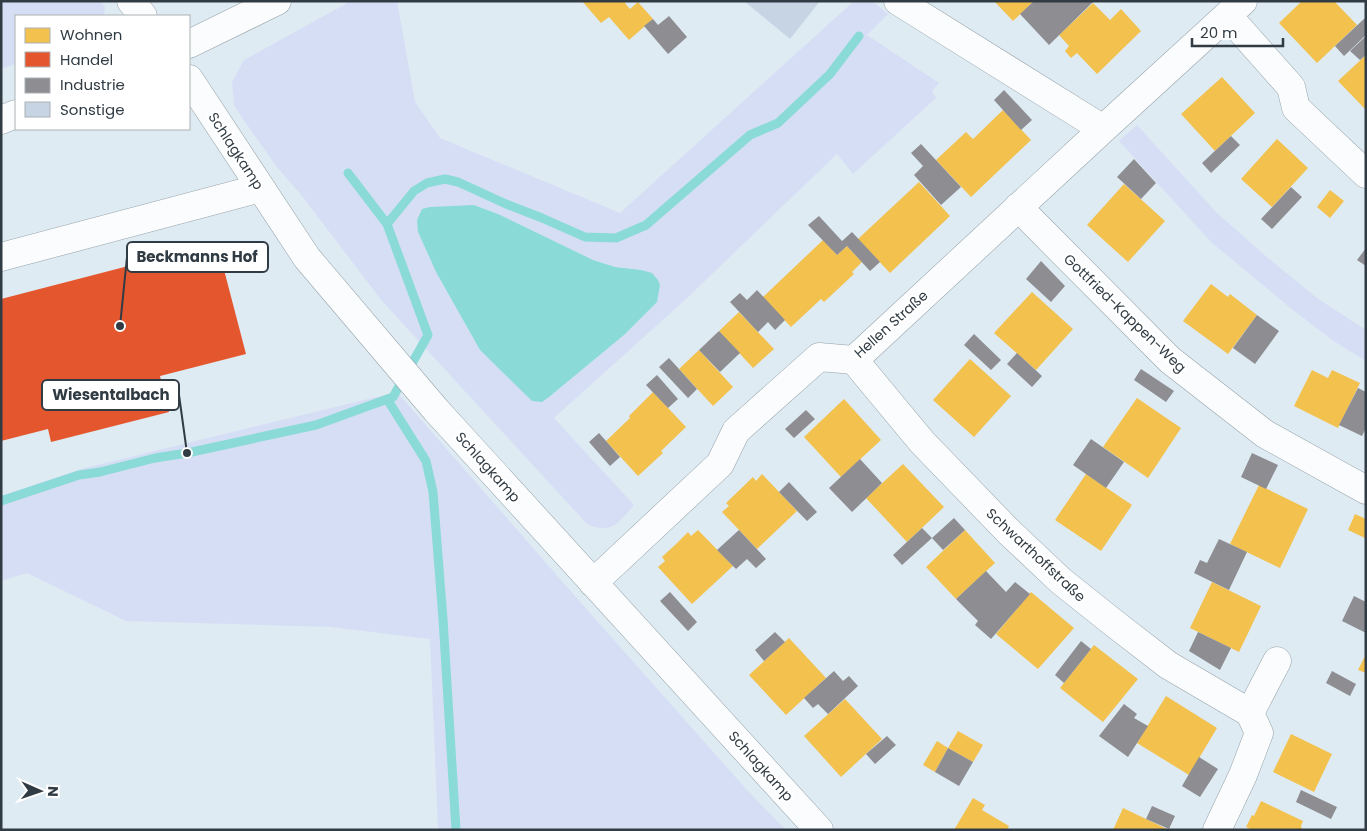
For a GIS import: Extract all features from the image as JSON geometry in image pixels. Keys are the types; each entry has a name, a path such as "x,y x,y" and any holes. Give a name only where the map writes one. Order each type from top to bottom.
{"street":[{"path":"131,1 142,15"},
{"path":"190,44 277,1"},
{"path":"898,1 1103,129"},
{"path":"1236,9 1291,87 1296,108 1366,174"},
{"name":"Hellen Straße","path":"592,583 720,464 736,431 819,357 854,360 1018,207 1236,9"},
{"name":"Schlagkamp","path":"190,81 307,258 436,410 819,830"},
{"path":"1,120 15,114"},
{"path":"1,257 261,188"},
{"name":"Gottfried-Kappen-Weg","path":"1018,207 1170,360 1265,434 1366,490"},
{"name":"Schwarthoffstraße","path":"854,360 922,442 1009,532 1061,581 1168,665 1250,713"},
{"path":"1217,830 1243,775 1259,733 1250,713 1277,661"}],"shaded area":[{"path":"1,1 100,1 105,7 104,15 15,15 15,64 1,69"},
{"path":"351,1 397,1 415,102 440,138 620,213 854,1 872,1 888,14 867,35 939,83 932,91 936,98 853,174 837,154 685,300 554,418 634,505 619,522 608,528 602,528 587,524 382,301 302,196 276,166 234,106 232,82 244,60","holes":["474,205 498,214 593,260 615,267 641,270 624,335 542,402 480,350 436,272 418,232"]},
{"path":"1137,125 1217,213 1317,298 1366,330 1366,361 1335,342 1293,310 1211,242 1119,141"},
{"path":"474,205 498,214 593,260 615,267 652,273 660,285 657,302 624,335 542,402 532,401 480,350 436,272 418,232 417,220 422,209"},
{"path":"397,392 747,790 786,830 438,830 430,639 330,627 126,621 27,573 1,581 1,496 81,469"}],"building: Wohnen":[{"path":"582,1 627,1 625,3 630,9 638,2 653,19 629,40 609,17 601,23"},
{"path":"994,1 1034,1 1013,21"},
{"path":"1302,1 1334,1 1357,25 1317,63 1279,23"},
{"path":"1093,3 1110,20 1121,9 1141,31 1097,74 1077,53 1071,58 1065,51 1069,46 1059,35"},
{"path":"1366,55 1366,110 1338,81"},
{"path":"1222,77 1255,113 1215,151 1181,114"},
{"path":"1003,110 1031,140 971,197 936,160 966,132 973,139"},
{"path":"1277,139 1308,168 1272,207 1241,179"},
{"path":"919,182 950,216 890,273 858,239"},
{"path":"1124,184 1165,221 1128,262 1087,225"},
{"path":"1330,190 1344,201 1330,218 1317,207"},
{"path":"823,240 837,255 847,246 862,262 852,272 854,274 824,302 821,299 791,327 763,297"},
{"path":"1211,284 1228,297 1230,294 1257,315 1228,354 1183,321"},
{"path":"1032,292 1073,329 1036,370 994,333"},
{"path":"739,312 774,349 753,368 719,331"},
{"path":"699,350 733,387 713,406 679,369"},
{"path":"970,359 1011,396 974,437 933,400"},
{"path":"1312,370 1328,378 1332,370 1360,383 1338,428 1294,406"},
{"path":"653,392 686,427 661,451 663,453 638,476 606,441"},
{"path":"1137,398 1181,428 1148,478 1103,447"},
{"path":"844,399 881,440 841,477 804,437"},
{"path":"903,464 944,507 907,542 866,498"},
{"path":"762,474 797,511 757,549 722,512 729,506 726,503 753,477 756,481"},
{"path":"1086,474 1132,505 1101,551 1055,520"},
{"path":"1259,485 1308,509 1280,568 1230,544"},
{"path":"1355,514 1366,519 1365,538 1348,530"},
{"path":"698,530 733,566 692,604 658,567 665,561 662,557 688,532 691,536"},
{"path":"965,530 995,563 956,599 926,567"},
{"path":"1212,582 1261,606 1239,652 1190,628"},
{"path":"1031,592 1074,628 1038,669 996,634"},
{"path":"789,638 826,678 786,715 749,675"},
{"path":"1094,645 1138,679 1103,722 1060,688"},
{"path":"1366,654 1366,673 1358,670"},
{"path":"1166,696 1217,728 1189,775 1137,743"},
{"path":"845,699 882,739 841,777 804,736"},
{"path":"958,731 983,745 973,762 948,748"},
{"path":"1291,734 1332,754 1314,792 1273,772"},
{"path":"937,741 948,748 935,772 923,765"},
{"path":"973,798 985,805 982,810 1009,826 1007,830 954,830"},
{"path":"1261,801 1303,821 1302,830 1248,830 1249,828 1246,827"},
{"path":"1123,808 1169,830 1113,830"}],"building: Handel":[{"path":"217,243 246,354 160,376 169,412 51,442 48,429 1,441 1,299"}],"building: Industrie":[{"path":"1034,1 1094,1 1049,45 1020,14"},
{"path":"669,16 687,37 668,54 644,26 653,19 658,25"},
{"path":"1365,18 1366,35 1344,56 1335,46"},
{"path":"1366,36 1366,55 1360,60 1350,51"},
{"path":"1004,90 1032,120 1021,130 994,100"},
{"path":"1231,136 1240,145 1211,173 1202,163"},
{"path":"921,144 961,187 941,205 914,175 923,166 911,153"},
{"path":"1134,159 1156,183 1141,199 1117,177"},
{"path":"1291,187 1302,197 1272,229 1261,219"},
{"path":"819,216 842,241 852,232 880,262 870,271 847,246 837,255 808,225"},
{"path":"1366,248 1366,266 1357,260"},
{"path":"1041,261 1065,286 1051,302 1026,279"},
{"path":"757,290 785,320 775,330 768,322 758,332 730,302 740,293 747,300"},
{"path":"1257,315 1279,331 1255,364 1233,348"},
{"path":"719,331 740,353 720,372 699,350"},
{"path":"974,334 1001,360 991,370 964,345"},
{"path":"1017,353 1042,376 1032,387 1007,364"},
{"path":"669,358 697,389 688,398 659,367"},
{"path":"1141,369 1174,391 1166,402 1134,380"},
{"path":"657,375 678,399 668,408 646,385"},
{"path":"1358,388 1366,392 1366,428 1362,436 1339,425"},
{"path":"806,410 815,419 794,438 785,429"},
{"path":"599,433 620,457 610,466 589,442"},
{"path":"1091,439 1124,462 1106,488 1073,465"},
{"path":"1252,453 1278,465 1266,489 1241,477"},
{"path":"860,459 882,483 852,512 829,488"},
{"path":"789,482 817,512 807,521 779,492"},
{"path":"954,518 965,530 943,550 932,538"},
{"path":"922,528 932,538 902,565 893,555"},
{"path":"739,530 766,559 756,568 747,559 736,569 717,550"},
{"path":"1219,539 1247,552 1229,590 1194,573 1200,560 1207,563"},
{"path":"986,571 1006,592 1015,582 1030,594 991,639 975,625 978,621 956,599"},
{"path":"670,592 697,622 688,631 660,601"},
{"path":"1354,596 1366,602 1366,633 1342,621"},
{"path":"775,632 785,642 764,661 755,650"},
{"path":"1198,632 1231,648 1220,670 1189,651"},
{"path":"1081,641 1091,649 1064,683 1055,675"},
{"path":"834,671 843,681 849,676 858,686 828,714 818,704 813,708 804,698"},
{"path":"1332,671 1356,684 1350,696 1326,683"},
{"path":"1124,704 1137,714 1134,718 1148,726 1128,757 1099,736"},
{"path":"887,736 896,745 875,764 866,754"},
{"path":"948,748 973,762 959,786 935,772"},
{"path":"1199,757 1218,769 1200,797 1182,786"},
{"path":"1301,790 1337,807 1331,819 1296,802"},
{"path":"1152,806 1175,816 1169,829 1146,819"}],"building: Sonstige":[{"path":"744,1 820,1 790,39"}],"waterway":[{"path":"387,224 414,191 427,183 445,179 458,182 585,237 616,238 646,225 750,135 778,123 830,74 859,36"},
{"path":"1,501 79,475 316,425 393,397 428,335 387,224 348,173"},
{"path":"387,399 426,461 433,492 456,830"}],"place":[{"name":"Beckmanns Hof","path":"120,326"},
{"name":"Wiesentalbach","path":"187,453"}]}
